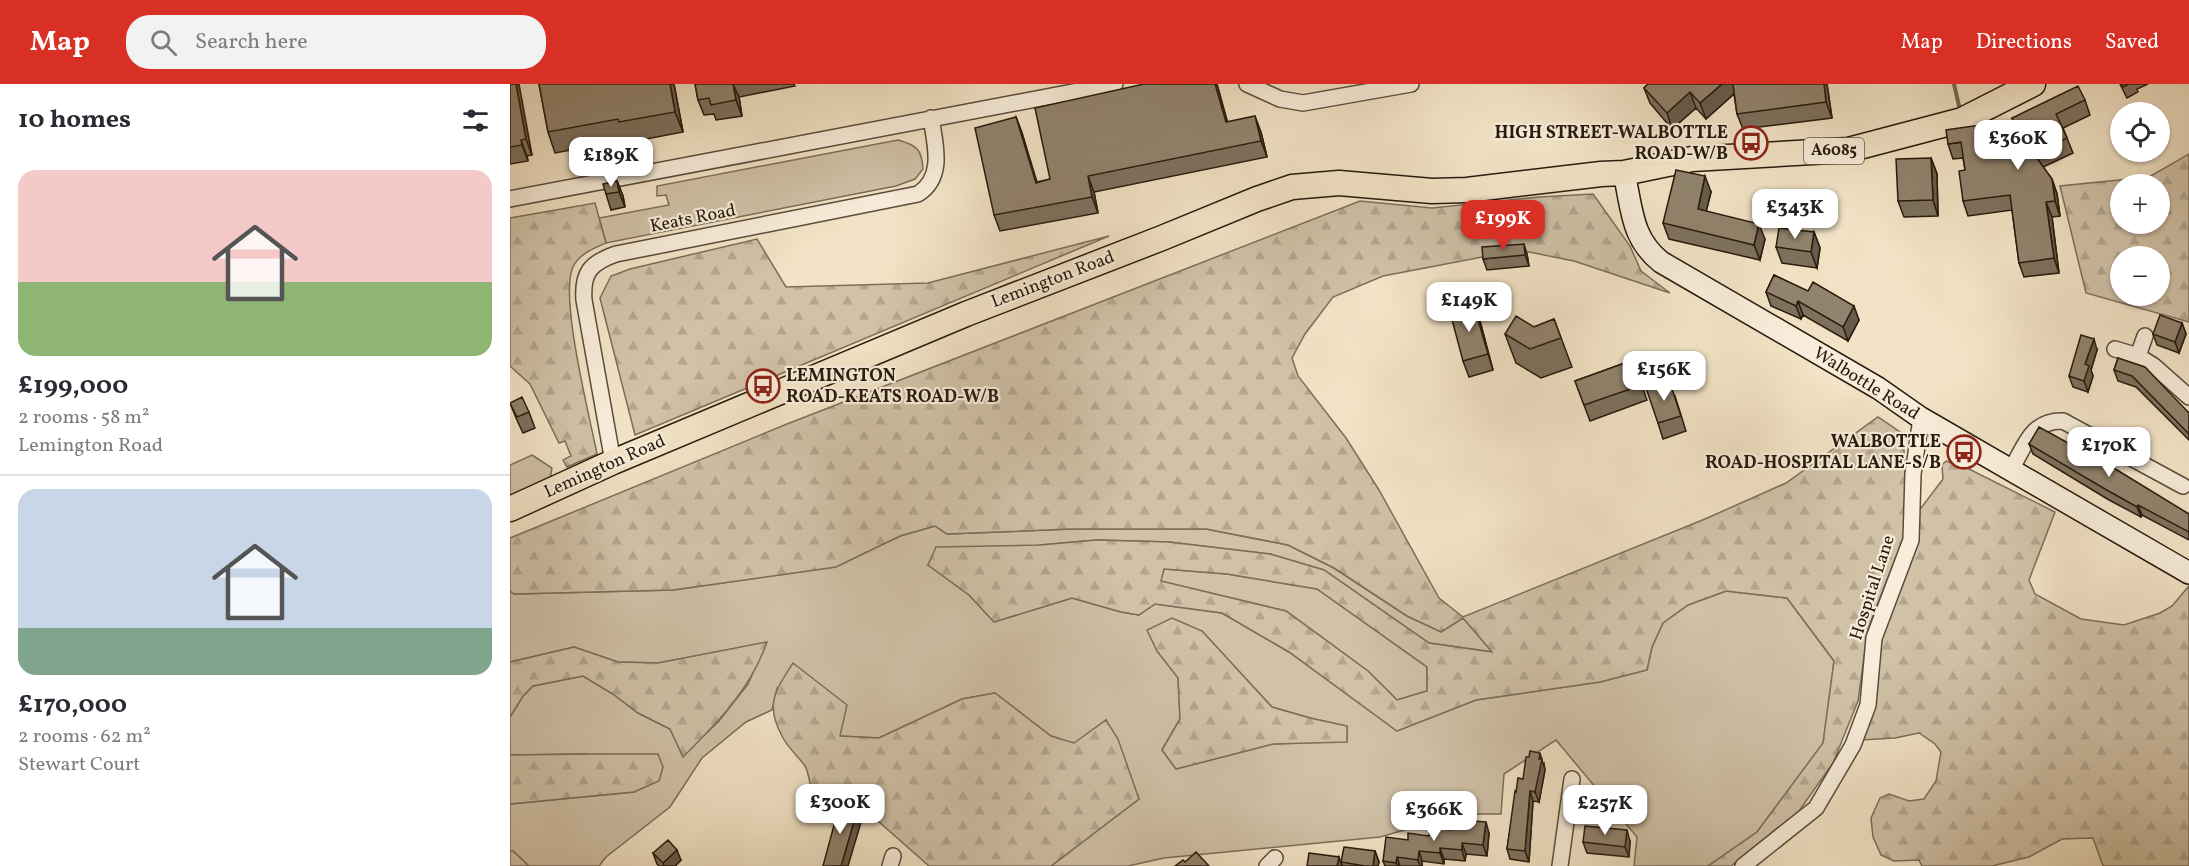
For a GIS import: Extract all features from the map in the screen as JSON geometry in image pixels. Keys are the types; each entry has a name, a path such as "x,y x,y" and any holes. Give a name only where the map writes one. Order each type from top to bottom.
{"main road":[{"name":"A6085","path":"1624,173 1692,159 1848,150 1962,120 2033,84"},
{"name":"Lemington Road","path":"510,509 613,462 966,314 1292,187 1339,183 1432,191 1467,190 1624,173"}],"street":[{"path":"510,199 1115,84"},
{"path":"1247,84 1280,99 1303,103 1411,84"},
{"name":"Keats Road","path":"613,462 584,300 585,278 591,268 597,262 616,254 918,194 930,183 937,163 931,118"},
{"name":"Walbottle Road","path":"1624,173 1635,228 1641,243 1660,262 1878,388 1921,418 2189,573"},
{"path":"2138,356 2145,336"},
{"path":"2115,348 2138,356 2154,366 2189,397"},
{"name":"Hospital Lane","path":"1743,866 1816,808 1853,745 1868,705 1874,638 1911,540 1913,474 1921,418"},
{"path":"2011,470 2036,427 2050,420 2063,421 2183,486"},
{"path":"1560,866 1572,779"}],"green space":[{"path":"898,140 917,149 923,169 915,179 896,186 606,243 599,218 669,205 666,195 657,196 657,186"},
{"path":"2189,154 2189,322 2132,306 2170,306 2170,246 2110,246 2110,300 2086,293 2060,186 2110,181 2110,234 2170,234 2170,174 2154,174"},
{"path":"1593,194 1630,246 1641,271 1670,293 1574,261 1519,250 1383,276 1333,297 1305,334 1292,358 1298,376 1346,438 1379,490 1439,598 1463,617 1705,519 1786,483 1878,417 1903,434 1906,485 1904,536 1868,629 1858,701 1833,763 1799,811 1731,866 1708,866 1757,832 1823,743 1834,661 1787,598 1726,591 1688,605 1663,623 1652,647 1647,670 1600,682 1476,700 1397,731 1289,652 1222,613 1155,604 1139,615 1072,598 994,622 969,595 928,565 936,547 1040,545 1097,540 1169,542 1270,554 1324,570 1429,643 1492,652 1463,618 1441,632 1407,616 1334,568 1288,545 1206,529 1071,529 947,534 935,526 900,536 836,567 673,590 514,594 510,591 510,538 787,424 1360,201 1432,208","holes":["1164,569 1227,574 1317,589 1427,667 1427,691 1397,700 1368,671 1286,611 1161,581"]},
{"path":"595,203 606,243 587,252 573,267 570,304 577,358 597,454 567,467 563,460 571,456 565,441 559,443 530,384 510,366 510,218"},
{"path":"1109,236 635,435 600,298 611,276 630,269 757,239 786,287 928,283"},
{"path":"532,455 552,468 550,479 510,496 510,465"},
{"path":"1946,461 1967,468 2055,512 2029,580 2035,594 2081,619 2124,625 2160,613 2172,606 2189,586 2189,866 2103,866 2093,838 2062,839 2029,857 1992,866 1922,866 1919,860 1894,861 1881,855 1873,837 1871,818 1880,798 1889,794 1909,801 1924,799 1936,781 1941,752 1935,744 1919,733 1895,738 1861,740 1879,643 1918,512 1943,479 1942,465"},
{"path":"935,526 947,534 1071,529 1206,529 1288,545 1334,568 1407,616 1441,632 1463,618 1493,652 1429,643 1324,570 1270,554 1169,542 1097,540 1040,545 928,565 969,595 994,622 1072,598 1139,615 1155,604 1222,613 1289,652 1397,731 1476,700 1600,682 1647,670 1652,647 1663,623 1688,605 1726,591 1787,598 1834,661 1823,744 1757,832 1708,866 1634,866 1637,837 1556,740 1504,774 1501,814 1460,814 1380,837 1164,858 1128,866 1051,866 1139,799 1106,720 1074,744 1051,736 995,693 962,699 879,738 840,736 777,688 772,710 746,722 702,758 670,807 606,857 599,866 529,866 510,851 510,804 634,792 588,754 510,755 510,717 523,696 533,686 583,676 613,694 638,713 670,729 683,756 719,721 748,684 766,643 658,663 618,662 574,647 510,662 510,591 515,594 673,590 835,567 900,536","holes":["1202,631 1272,707 1347,726 1347,741 1273,744 1176,769 1162,750 1180,719 1178,678"]},
{"path":"1164,569 1227,574 1317,589 1427,667 1427,691 1397,700 1368,671 1286,611 1160,581"},
{"path":"1172,618 1202,631 1272,707 1347,726 1347,742 1273,744 1176,769 1162,750 1180,719 1178,678 1157,651 1147,630"},
{"path":"767,642 752,675 732,704 683,757 670,729 638,713 613,694 583,676 533,686 523,696 510,717 510,662 574,647 618,662 658,663"},
{"path":"793,663 847,705 840,736 879,738 962,699 995,693 1051,736 1074,743 1106,720 1118,739 1139,799 1051,866 929,866 853,799 816,801 805,766 784,740 774,715 774,698"},
{"path":"658,754 663,767 659,781 634,792 510,804 510,755"},
{"path":"510,851 513,851 529,866 510,866"}],"building":[{"path":"510,84 516,84 526,139 521,140 522,145 510,147"},
{"path":"539,84 670,84 675,112 619,122 618,119 548,132"},
{"path":"695,84 733,84 736,100 711,105 709,98 698,100"},
{"path":"1144,84 1215,84 1226,122 1255,116 1261,141 1088,176 1092,197 994,215 975,128 1016,117 1036,183 1050,179 1035,108"},
{"path":"1648,84 1722,84 1700,103 1690,92 1667,113 1644,88"},
{"path":"1733,84 1824,84 1826,102 1737,114"},
{"path":"2078,86 2085,100 2056,114 2067,138 2034,154 2052,179 2055,201 2046,202 2054,258 2019,263 2010,195 1963,201 1959,171 1965,170 1961,142 1948,144 1946,130 1980,125 1983,143 2021,138 2012,118"},
{"path":"1931,158 1933,200 1898,201 1896,159"},
{"path":"1676,170 1705,176 1698,209 1759,224 1754,245 1663,223"},
{"path":"617,181 619,192 606,194 603,184"},
{"path":"1779,228 1814,232 1811,252 1776,247"},
{"path":"1524,244 1525,255 1483,259 1482,247"},
{"path":"1774,275 1808,291 1813,282 1854,306 1843,327 1798,301 1796,306 1766,292"},
{"path":"1474,306 1488,354 1463,361 1450,312"},
{"path":"2160,315 2182,323 2175,342 2153,334"},
{"path":"1516,316 1534,327 1554,319 1561,338 1530,349 1505,334"},
{"path":"2081,335 2094,339 2085,364 2089,366 2084,381 2069,376"},
{"path":"2118,358 2145,367 2189,413 2189,434 2132,376 2114,370"},
{"path":"1633,360 1642,385 1584,405 1575,381"},
{"path":"1669,380 1681,416 1658,423 1646,388"},
{"path":"522,397 529,412 517,417 510,403"},
{"path":"2039,427 2117,470 2189,514 2189,532 2138,505 2137,507 2029,444"},
{"path":"1530,751 1540,753 1539,759 1542,759 1535,792 1530,791 1525,851 1507,849 1518,778 1523,779 1526,757 1529,757"},
{"path":"840,803 858,808 841,866 823,866"},
{"path":"1473,821 1486,822 1483,845 1462,843 1462,850 1440,848 1440,853 1419,851 1418,860 1397,857 1396,863 1383,861 1386,837 1408,840 1408,833 1429,836 1430,827 1450,830 1451,825 1472,827"},
{"path":"1585,826 1627,830 1625,847 1583,842"},
{"path":"668,840 677,850 663,863 653,853"},
{"path":"1344,847 1375,851 1373,866 1341,862"},
{"path":"1196,852 1209,866 1175,866 1183,860 1185,862"},
{"path":"1309,853 1339,857 1337,866 1307,866"}],"waterway":[{"path":"1954,84 1959,106"}],"place":[{"name":"HIGH STREET-WALBOTTLE ROAD-W/B","path":"1751,143"},
{"name":"LEMINGTON ROAD-KEATS ROAD-W/B","path":"763,386"},
{"name":"WALBOTTLE ROAD-HOSPITAL LANE-S/B","path":"1964,452"}]}
